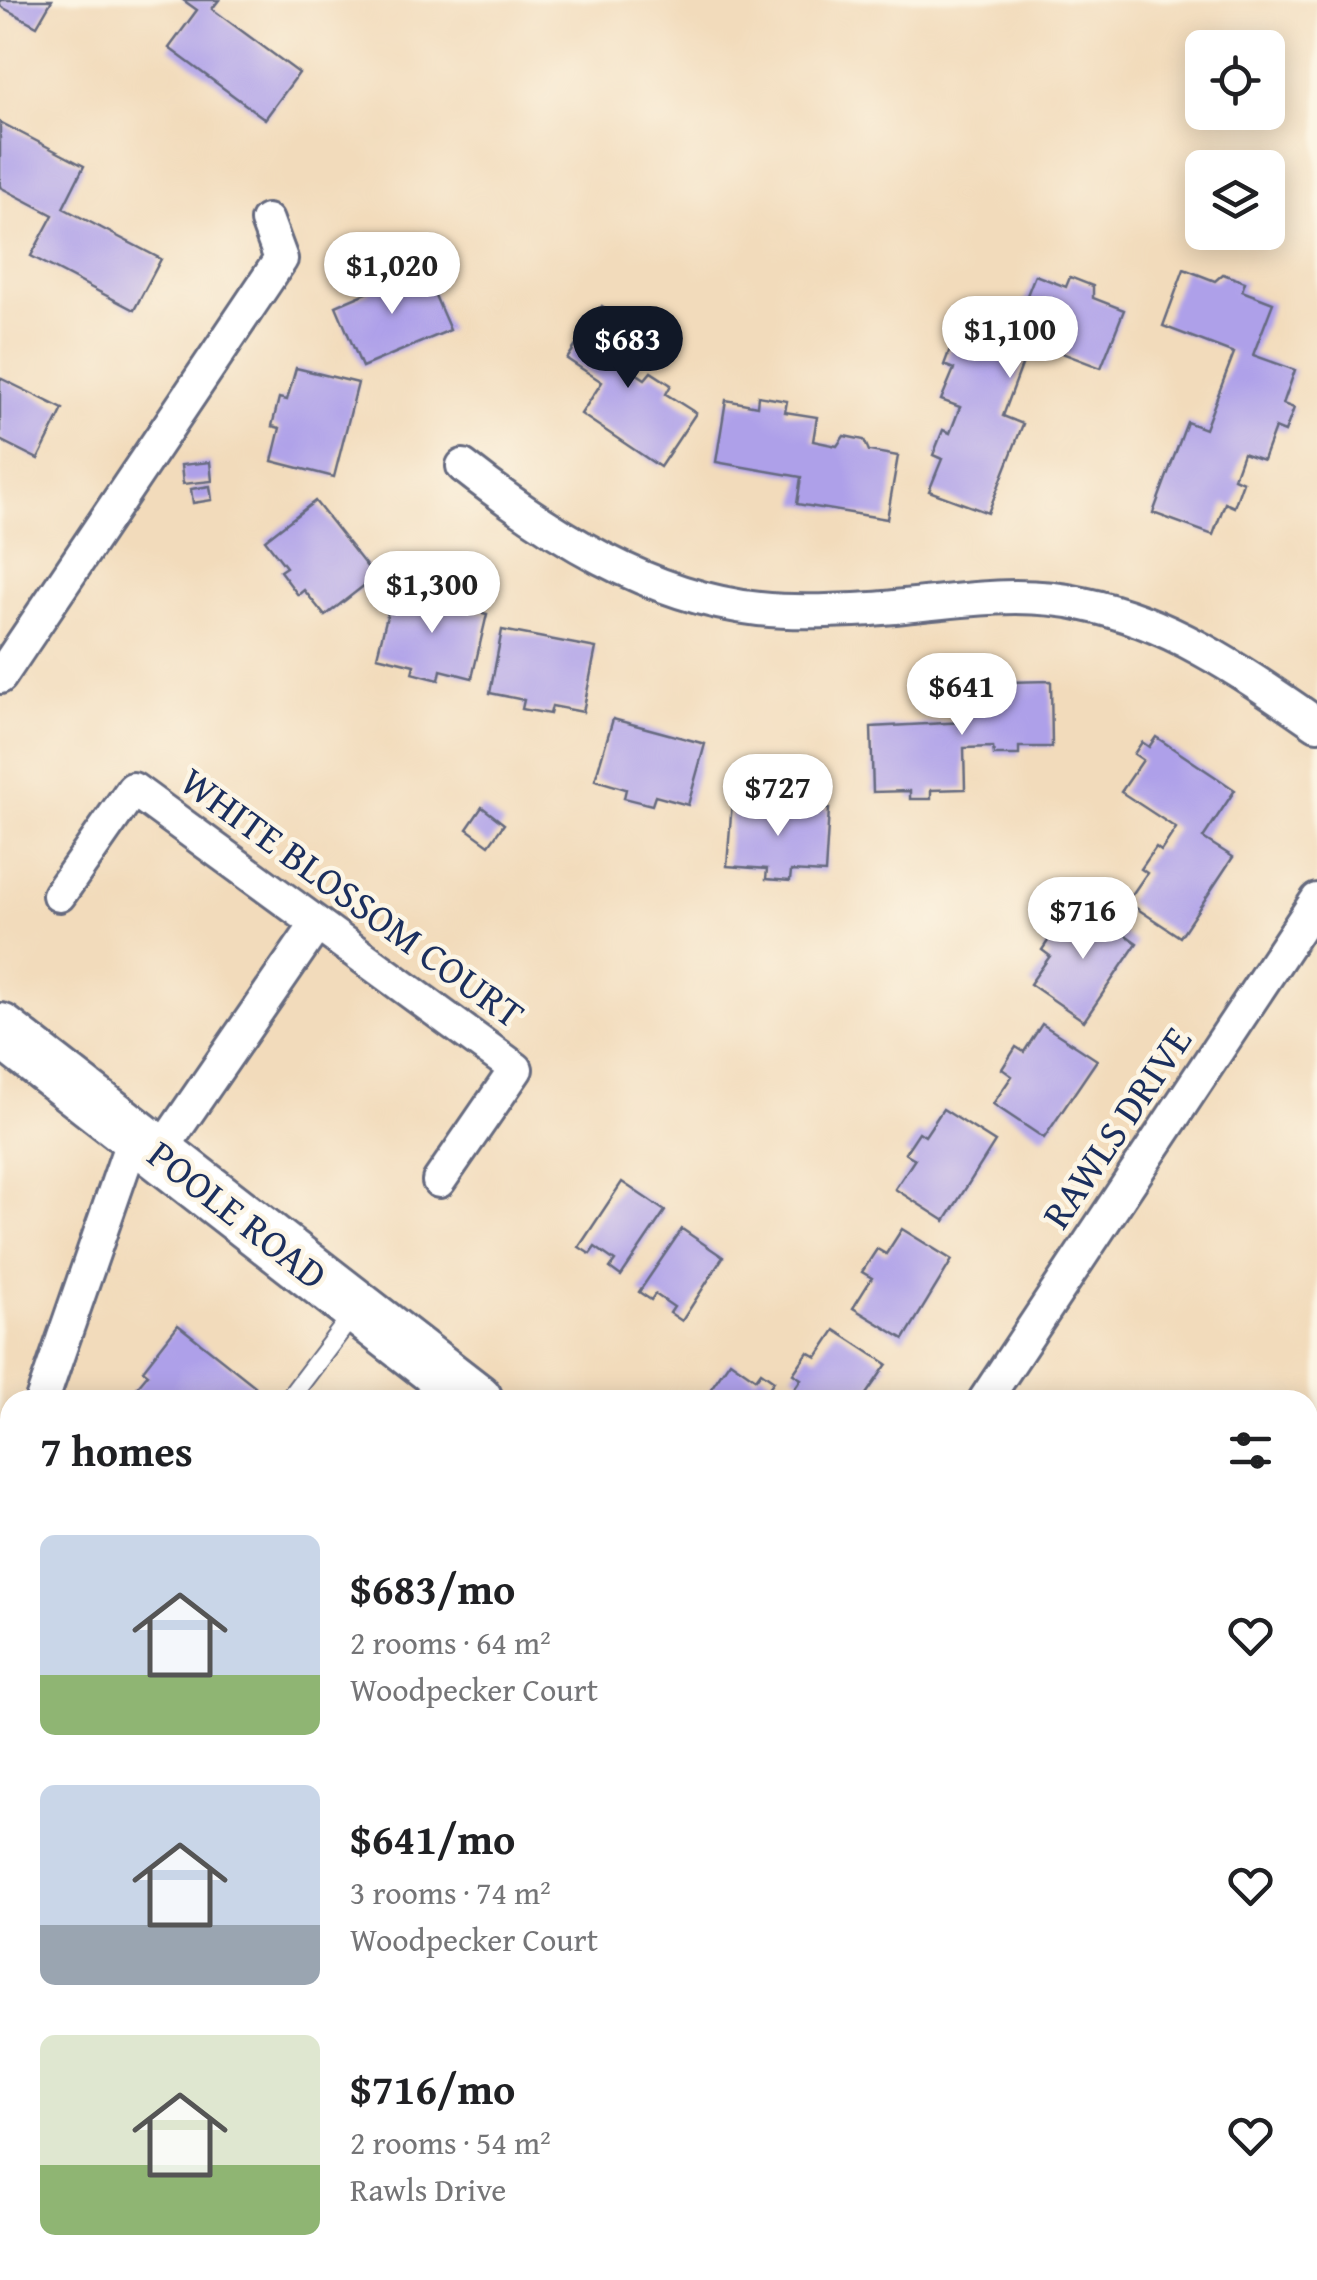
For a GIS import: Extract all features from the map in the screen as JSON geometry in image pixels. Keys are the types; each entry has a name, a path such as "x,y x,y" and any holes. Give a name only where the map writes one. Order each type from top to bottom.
{"main road":[{"name":"POOLE ROAD","path":"0,1030 463,1390"}],"street":[{"path":"0,678 281,259 267,221"},
{"path":"463,466 511,504 577,546 698,597 758,609 815,612 971,598 1016,597 1080,603 1167,630 1226,661 1317,724"},
{"name":"WHITE BLOSSOM COURT","path":"59,894 133,789 516,1069 439,1181"},
{"name":"RAWLS DRIVE","path":"992,1390 1317,900"},
{"path":"46,1390 148,1143 316,924"}],"lane":[{"path":"296,1390 358,1308"}],"building":[{"path":"0,0 52,0 37,26 0,6"},
{"path":"183,0 219,0 212,9 299,73 265,119 169,48 197,10"},
{"path":"0,122 84,166 63,208 161,259 134,310 31,256 53,215 0,187"},
{"path":"1184,269 1215,281 1223,274 1245,282 1242,291 1273,303 1253,355 1295,370 1283,404 1294,408 1285,432 1275,428 1263,460 1243,453 1234,478 1243,482 1234,507 1225,503 1213,535 1153,513 1187,422 1205,429 1234,353 1163,326"},
{"path":"424,270 450,330 362,367 336,306 369,292 365,283 389,273 394,282"},
{"path":"1035,275 1066,287 1070,277 1093,286 1093,298 1124,310 1101,368 1031,341 1003,416 1023,424 988,513 929,491 942,459 933,455 943,430 950,433 960,407 941,400 954,369 944,365 953,341 960,344 973,311 1014,328"},
{"path":"602,306 643,333 622,364 645,379 651,372 671,385 666,394 696,413 660,467 581,414 602,382 567,359"},
{"path":"296,368 358,383 334,477 272,461 280,428 272,426 279,398 287,400"},
{"path":"0,378 63,409 38,459 0,440"},
{"path":"758,396 787,401 785,412 817,417 813,441 837,446 844,436 864,440 869,451 898,456 887,519 797,504 801,477 716,462 726,400 757,406"},
{"path":"210,462 212,481 183,484 181,465"},
{"path":"210,486 212,500 193,503 191,489"},
{"path":"315,501 375,577 325,616 304,590 298,595 280,571 286,567 265,540"},
{"path":"393,592 487,614 472,678 441,670 439,680 412,673 414,665 377,656"},
{"path":"502,630 596,648 583,712 552,706 550,714 522,709 524,700 490,693"},
{"path":"1051,681 1052,747 1019,747 1019,755 994,755 993,747 964,748 965,789 931,790 931,799 910,799 910,791 873,792 871,727 965,722 965,683"},
{"path":"613,719 705,744 688,805 655,796 652,805 624,798 626,789 595,780"},
{"path":"1156,737 1235,790 1203,838 1233,857 1180,937 1127,902 1147,873 1141,869 1156,847 1161,851 1176,828 1121,792 1143,760 1134,754 1142,742 1149,747"},
{"path":"732,802 829,809 825,873 791,871 790,881 766,879 767,869 727,866"},
{"path":"482,807 504,824 489,845 467,829"},
{"path":"1083,905 1137,943 1084,1021 1030,984 1050,956 1042,950 1056,929 1064,934"},
{"path":"1042,1024 1097,1060 1044,1138 993,1104 1012,1076 1002,1069 1016,1047 1024,1052"},
{"path":"943,1109 995,1142 945,1221 895,1189 915,1159 905,1153 919,1132 925,1136"},
{"path":"622,1182 665,1211 621,1276 610,1268 615,1261 595,1247 590,1254 579,1247"},
{"path":"682,1229 723,1257 682,1321 670,1313 674,1307 655,1294 651,1300 639,1292"},
{"path":"902,1229 952,1260 904,1339 853,1308 872,1278 862,1272 877,1249 886,1254"},
{"path":"178,1325 255,1386 252,1390 135,1390 148,1374 143,1370"},
{"path":"835,1330 887,1364 869,1390 794,1390 801,1379 793,1374 808,1352 817,1357"},
{"path":"730,1361 756,1379 761,1372 774,1381 769,1388 772,1390 710,1390"}]}
